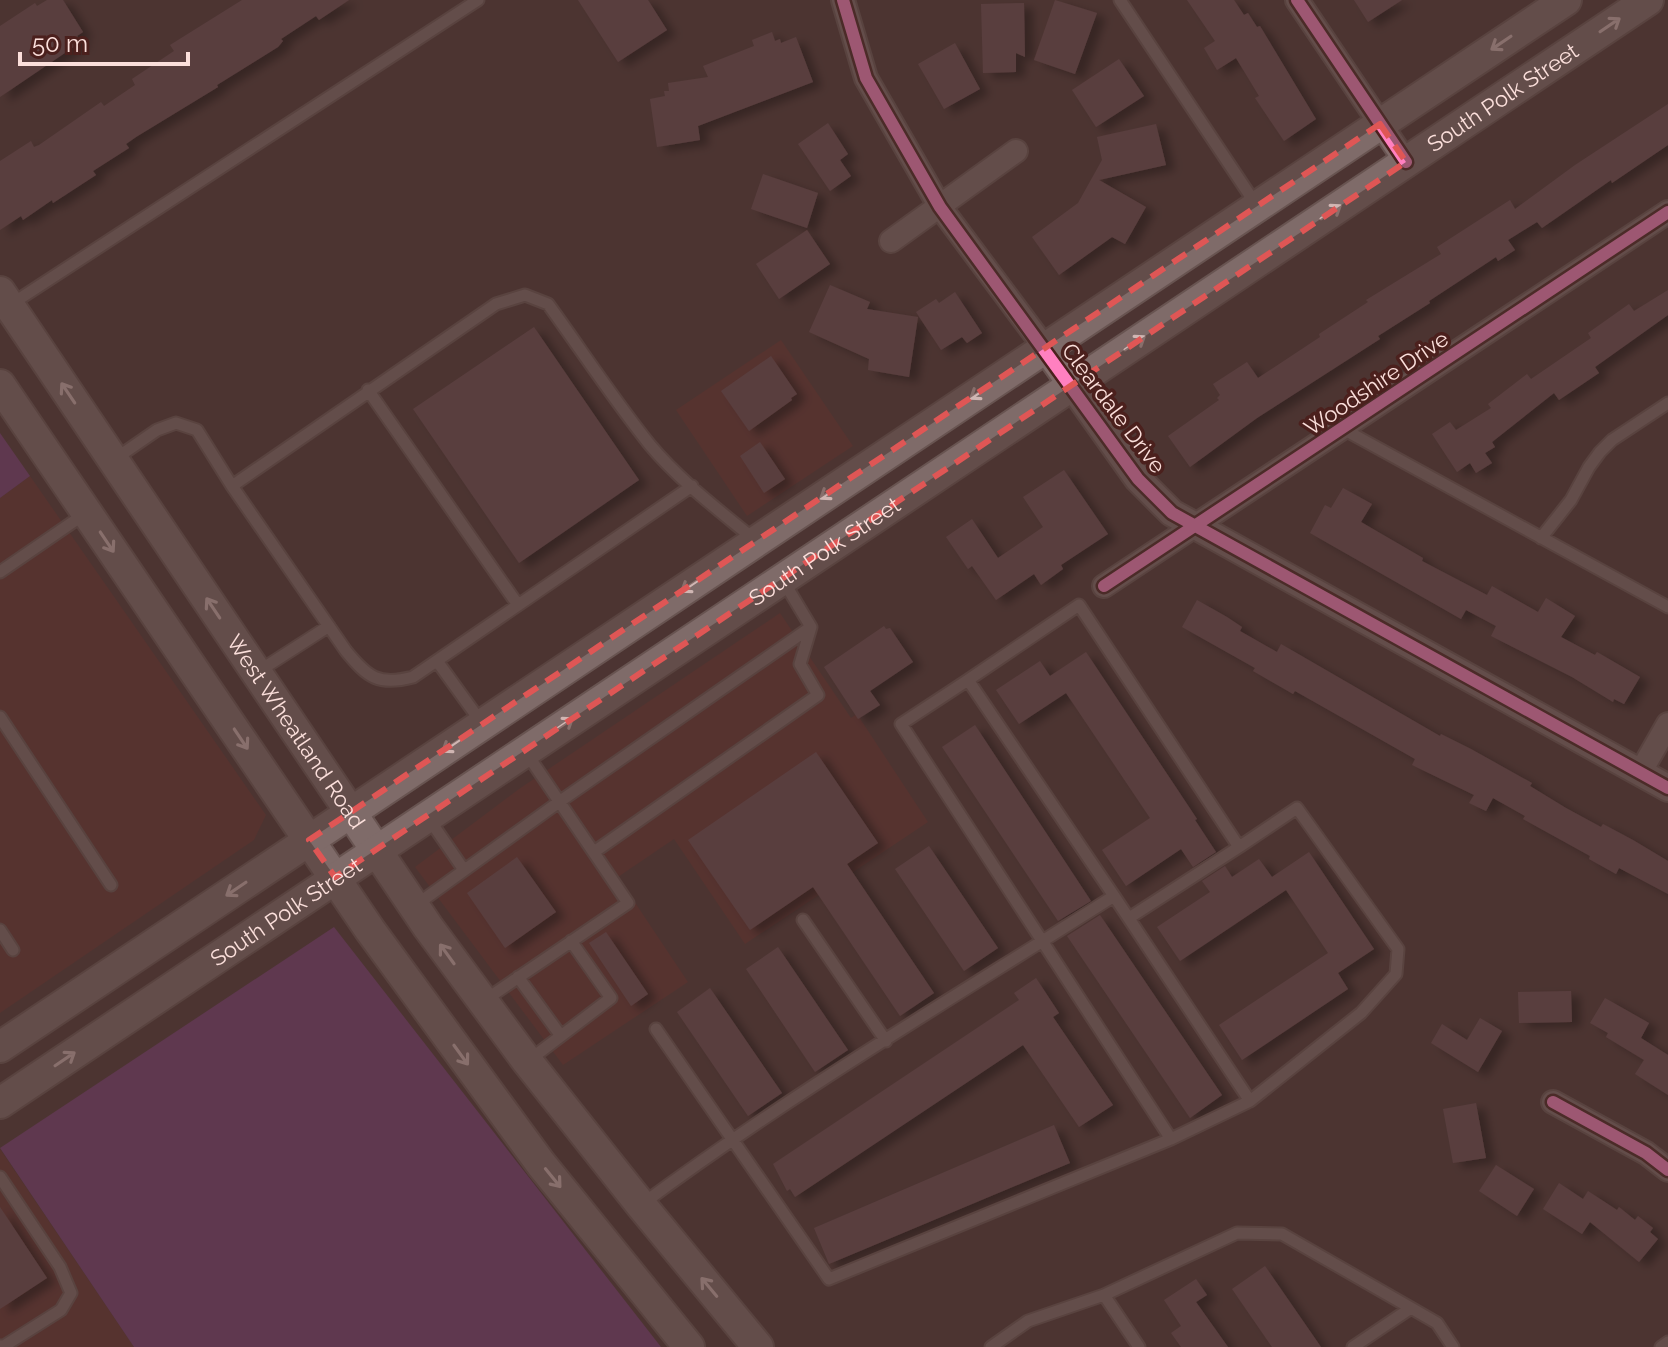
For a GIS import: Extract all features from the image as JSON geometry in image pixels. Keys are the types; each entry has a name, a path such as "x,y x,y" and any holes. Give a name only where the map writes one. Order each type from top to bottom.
{"main road":[{"name":"South Polk Street","path":"0,1047 1566,0"},
{"name":"South Polk Street","path":"0,1103 1648,0"},
{"name":"West Wheatland Road","path":"3,303 482,1002 641,1205 758,1347"},
{"path":"0,385 309,840 516,1131 689,1347"},
{"path":"756,542 782,578"},
{"path":"599,1235 641,1205"}],"street":[{"name":"Cleardale Drive","path":"843,0 866,78 940,207 1138,479 1172,513 1668,788"},
{"path":"1297,0 1406,162"},
{"path":"891,241 1016,151"},
{"name":"Woodshire Drive","path":"1104,586 1668,212"},
{"path":"1640,773 1668,724"},
{"path":"1553,1102 1646,1153 1668,1170"}],"lane":[{"path":"3,303 478,0"},
{"path":"1120,0 1258,206"},
{"path":"232,486 496,304 525,295 548,304 651,446 756,542"},
{"path":"368,390 518,605"},
{"path":"1541,538 1571,500 1600,452 1612,440 1668,403"},
{"path":"113,460 157,430 176,423 197,430 232,486 364,673 390,683 413,677 692,486"},
{"path":"1343,429 1668,607"},
{"path":"0,572 87,513"},
{"path":"594,852 818,695 800,664 811,627 782,578"},
{"path":"1171,1139 901,724 1079,605 1239,847"},
{"path":"256,673 329,626"},
{"path":"414,907 811,627"},
{"path":"437,661 483,724"},
{"path":"968,680 1250,1101"},
{"path":"0,717 111,885"},
{"path":"482,1002 628,903 524,750"},
{"path":"656,1029 829,1279 1171,1139 1250,1101 1361,1013 1396,974 1398,949 1297,808 1129,918"},
{"path":"427,815 464,870"},
{"path":"641,1205 733,1138 1114,896"},
{"path":"803,920 886,1041"},
{"path":"0,930 13,950"},
{"path":"527,1061 611,998 571,941"},
{"path":"518,977 561,1036"},
{"path":"0,1177 60,1267 71,1293 61,1310 0,1346"},
{"path":"991,1347 1028,1321 1104,1295 1237,1233 1282,1234 1437,1323 1453,1347"},
{"path":"1104,1295 1139,1347"},
{"path":"1353,1347 1411,1308"},
{"path":"1661,1347 1668,1342"}],"highlighted area":[{"path":"1380,124 1406,162 335,877 309,840"}],"shaded area":[{"path":"781,340 853,446 747,516 676,410"},
{"path":"0,433 30,476 0,498"},
{"path":"30,476 266,815 254,840 0,1013 0,498"},
{"path":"780,613 851,718 857,714 928,822 745,944 674,839 618,877 688,982 563,1065 415,867 519,789"},
{"path":"334,927 661,1347 134,1347 0,1148"},
{"path":"0,1149 134,1347 0,1347"}],"building":[{"path":"47,0 63,0 83,32 77,36 81,42 0,97 0,26 35,3 37,6"},
{"path":"242,0 349,0 319,20 316,16 281,39 283,41 278,47 136,137 126,144 129,148 93,171 96,175 53,203 52,200 23,220 21,216 0,230 0,161 31,141 34,147 39,145 101,102 104,106 135,85 132,79 174,51 170,45"},
{"path":"578,0 648,0 667,30 618,62"},
{"path":"1055,0 1097,13 1075,74 1034,60"},
{"path":"1187,0 1234,0 1244,15 1248,13 1257,27 1260,26 1316,119 1284,141 1255,98 1259,96 1236,58 1217,70 1204,48 1215,41"},
{"path":"1354,0 1402,0 1368,22"},
{"path":"1024,3 1025,57 1016,53 1016,72 983,73 981,4"},
{"path":"772,32 775,41 780,39 781,43 796,37 813,82 698,126 700,140 657,147 650,99 665,96 664,91 669,91 668,83 708,77 703,66 754,46 752,40"},
{"path":"955,43 980,89 944,109 918,64"},
{"path":"1119,59 1144,96 1096,127 1072,90"},
{"path":"1668,104 1668,145 1542,228 1537,222 1508,240 1515,250 1498,261 1496,257 1429,301 1378,336 1380,339 1257,418 1190,467 1168,436 1219,400 1220,395 1213,384 1247,362 1258,378 1320,337 1319,334 1368,302 1366,300 1441,254 1437,247 1510,200 1515,209"},
{"path":"828,123 848,154 840,160 851,176 830,191 798,144"},
{"path":"1156,124 1166,165 1099,180 1146,207 1125,244 1112,237 1059,275 1032,237 1078,203 1102,160 1097,137"},
{"path":"763,174 818,193 807,228 751,209"},
{"path":"807,230 830,264 779,299 756,264"},
{"path":"830,285 870,302 867,309 918,317 909,377 868,370 869,359 809,332"},
{"path":"1668,290 1668,315 1595,367 1599,373 1559,400 1554,393 1492,442 1495,447 1485,453 1492,463 1476,473 1470,463 1457,472 1432,434 1450,422 1456,430 1491,408 1488,404 1527,374 1531,379 1591,338 1588,333 1629,304 1634,311"},
{"path":"955,292 982,333 967,343 962,337 941,350 916,312 936,299 939,303"},
{"path":"534,327 639,480 519,563 413,409"},
{"path":"771,356 797,394 749,431 721,391"},
{"path":"760,442 785,479 764,493 740,456"},
{"path":"1064,470 1108,534 1061,565 1063,569 1041,585 1034,574 996,600 972,566 968,569 946,537 972,519 998,558 1043,527 1023,497"},
{"path":"1343,488 1372,504 1361,522 1423,558 1422,561 1487,595 1492,586 1538,612 1546,598 1575,616 1561,637 1595,655 1597,652 1640,677 1624,704 1614,699 1613,702 1572,677 1491,636 1496,626 1466,610 1461,619 1310,533 1325,505 1331,508"},
{"path":"1197,600 1242,627 1240,631 1277,652 1281,644 1440,736 1471,749 1532,783 1530,786 1566,808 1601,827 1603,824 1668,861 1668,894 1619,868 1616,874 1493,798 1486,811 1469,803 1474,795 1412,765 1415,759 1295,691 1293,694 1253,671 1255,668 1182,627"},
{"path":"884,626 890,628 913,662 870,691 880,705 858,719 824,667"},
{"path":"1086,652 1216,852 1193,867 1181,849 1126,886 1102,850 1150,818 1066,693 1019,724 996,690 1040,661 1050,676"},
{"path":"975,725 1091,901 1058,921 942,747"},
{"path":"816,752 878,843 847,864 934,993 900,1016 813,887 750,930 688,840"},
{"path":"929,846 998,948 964,971 895,869"},
{"path":"1309,852 1374,949 1338,973 1348,989 1242,1060 1219,1025 1328,953 1286,890 1180,961 1157,927 1210,892 1202,881 1225,866 1232,877 1259,859 1272,877"},
{"path":"517,857 556,912 505,948 467,893"},
{"path":"1100,915 1222,1095 1190,1118 1067,936"},
{"path":"606,932 648,994 631,1006 589,943"},
{"path":"778,947 848,1050 815,1072 746,969"},
{"path":"1036,978 1059,1013 1053,1017 1113,1105 1079,1127 1023,1045 795,1197 790,1189 787,1191 773,1164 1019,1000 1014,993"},
{"path":"710,988 782,1093 748,1116 677,1012"},
{"path":"1571,991 1572,1022 1519,1023 1518,992"},
{"path":"1605,998 1649,1023 1641,1038 1668,1055 1668,1095 1635,1074 1644,1060 1606,1037 1608,1033 1590,1023"},
{"path":"1480,1018 1502,1031 1478,1072 1431,1043 1442,1024 1467,1040"},
{"path":"1476,1103 1486,1158 1453,1163 1443,1109"},
{"path":"1054,1125 1070,1163 829,1264 814,1228"},
{"path":"1496,1165 1534,1189 1517,1216 1479,1191"},
{"path":"1559,1183 1583,1199 1588,1191 1617,1210 1619,1207 1635,1220 1638,1216 1653,1228 1650,1232 1658,1239 1639,1262 1590,1222 1582,1234 1543,1209"},
{"path":"0,1207 47,1278 0,1309"},
{"path":"1265,1266 1321,1347 1272,1347 1232,1289"},
{"path":"1196,1279 1207,1295 1196,1302 1228,1347 1181,1347 1171,1333 1181,1326 1164,1300"}],"cycle path":[{"path":"843,0 866,78 940,207 1138,479 1172,513 1668,788"},
{"path":"1297,0 1406,162"},
{"path":"1104,586 1668,212"},
{"path":"1553,1102 1646,1153 1668,1170"}]}
